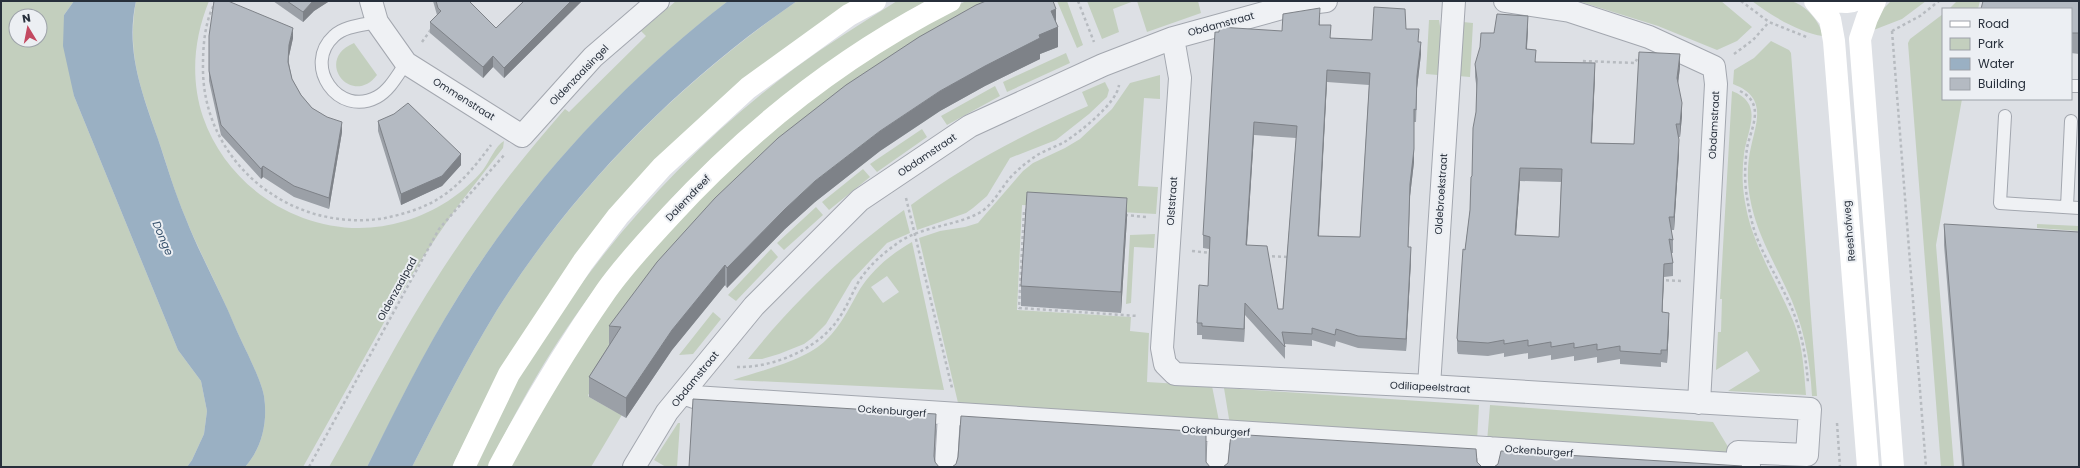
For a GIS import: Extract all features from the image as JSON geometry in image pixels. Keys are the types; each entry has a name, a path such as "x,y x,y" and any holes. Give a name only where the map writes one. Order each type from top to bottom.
{"street":[{"name":"Ommenstraat","path":"371,1 377,22 406,63 513,130"},
{"name":"Oldenzaalsingel","path":"513,130 593,57 658,1"},
{"path":"464,467 509,374 583,262 618,216 662,167 748,88 849,15 875,1"},
{"name":"Dalemdreef","path":"500,467 540,394 606,291 640,248 690,194 733,152 779,111 807,90 861,51 909,22 950,1"},
{"name":"Obdamstraat","path":"634,467 667,412 754,306 860,200 970,126 1107,63 1173,38 1293,5 1326,1"},
{"name":"Oldebroekstraat","path":"1429,386 1454,1"},
{"path":"1505,1 1570,11 1649,37 1715,76"},
{"name":"Reeshofweg","path":"1815,1 1830,18 1834,41 1868,467"},
{"path":"1830,1 1853,1"},
{"path":"1875,1 1860,39 1894,467"},
{"name":"Olststraat","path":"1165,364 1162,348 1180,78 1173,38"},
{"name":"Obdamstraat","path":"1699,403 1715,76"},
{"name":"Odiliapeelstraat","path":"1165,364 1175,374 1429,386 1810,409"},
{"name":"Ockenburgerf","path":"683,393 694,397 718,399 1219,432 1489,457 1744,458 1808,455 1810,409"},
{"path":"946,467 954,415"},
{"path":"1217,467 1219,432"}],"lane":[{"path":"377,22 345,29 334,35 326,45 322,56 321,69 324,80 332,91 342,98 353,101 371,99 387,90 406,63"},
{"path":"2005,116 2000,203 2079,208"},
{"path":"2066,208 2071,121"}],"path":[{"path":"216,1 203,42 202,81 212,121 230,155 256,184 289,205 326,218 357,221 404,214 440,198 470,174 513,130"},
{"path":"718,399 732,367 764,366 806,349 838,320 860,280 875,262 896,244 930,228 964,220 981,212 1009,179 1025,164 1040,153 1066,141 1105,109 1118,93 1119,85 1078,1"},
{"path":"1926,467 1892,31 1920,16 1939,1"},
{"path":"1769,22 1753,40 1715,76 1745,94 1752,101 1755,112 1753,133 1748,146 1746,166 1746,193 1749,210 1757,237 1785,293 1800,332 1806,360 1810,409"},
{"path":"406,63 435,26"},
{"path":"1581,68 1582,61 1635,63 1649,37"},
{"name":"Oldenzaalpad","path":"309,467 439,229 513,130"},
{"path":"893,178 906,196 954,415"},
{"path":"1032,210 1024,210 1019,308 1164,318"},
{"path":"1117,215 1171,218"},
{"path":"1168,250 1216,253"},
{"path":"1263,256 1295,258"},
{"path":"1658,280 1706,283"}],"green space":[{"path":"1,1 74,1 64,15 74,96 178,350 201,381 207,411 204,434 192,460 187,467 1,467"},
{"path":"136,1 209,1 197,44 195,73 196,88 203,117 216,146 235,171 257,192 283,209 312,221 342,227 374,227 405,221 427,213 448,201 467,187 483,170 495,150 504,141 503,148 457,207 423,257 391,310 303,467 245,467 256,452 260,443 265,415 264,396 256,371 182,210 147,106 137,73 134,56 133,21"},
{"path":"676,1 728,1 689,32 616,100 547,174 516,214 458,297 411,381 367,467 329,467 412,318 442,270 485,207 516,167 565,109 569,112 646,36 641,31"},
{"path":"797,1 862,1 686,137 473,424 452,467 412,467 464,368 497,310 527,265 560,222 594,181 631,141 670,103 753,33"},
{"path":"897,1 926,1 873,33 774,105 728,144 684,186 642,230 603,278 567,328 525,396 488,467 472,467 514,386 557,318 586,277 649,201 683,165 756,99 807,59"},
{"path":"966,1 1024,1 588,395 614,411 623,413 591,467 508,467 589,327 684,210 815,94 938,15"},
{"path":"1057,1 1067,1 1083,45 1077,48"},
{"path":"1087,1 1134,1 1113,9 1119,32 1102,39"},
{"path":"1137,1 1198,1 1201,13 1147,32"},
{"path":"1578,1 1721,1 1752,27 1737,41 1717,50 1658,26"},
{"path":"1752,1 1790,1 1796,3 1811,14 1819,25 1823,36 1805,31 1786,23"},
{"path":"1891,1 1926,1 1902,19 1871,31 1884,8"},
{"path":"1957,1 1980,1 1978,8 1950,8"},
{"path":"1942,15 1942,100 1962,100 1936,245 1954,467 1941,467 1908,43 1910,39"},
{"path":"1429,20 1439,20 1441,32 1438,75 1426,74"},
{"path":"1463,22 1473,23 1470,77 1458,76"},
{"path":"1771,41 1789,50 1791,53 1817,396 1812,396 1805,340 1797,314 1760,234 1750,198 1748,186 1748,166 1756,128 1757,110 1751,96 1744,89 1733,84 1734,70 1754,58"},
{"path":"354,43 377,75 367,84 357,86 348,84 341,78 337,69 337,60 342,51"},
{"path":"1066,53 1070,63 1007,92 1003,82"},
{"path":"1160,75 1160,99 1144,98 1138,186 1158,187 1156,214 1022,205 1017,310 1131,317 1130,331 1149,333 1147,382 1212,386 1220,426 959,407 919,238 940,231 965,227 978,223 1023,171 1033,163 1080,139 1112,109 1130,83"},
{"path":"1105,82 1109,90 1107,97 1089,114 1056,140 1010,158 987,196 973,208 966,213 917,230 911,205 953,176 997,150 1019,138 1088,106 1082,92"},
{"path":"995,86 1000,96 947,125 941,116"},
{"path":"1732,91 1742,96 1748,103 1751,110 1752,118 1744,154 1743,172 1744,196 1748,218 1759,249 1788,308 1797,332 1803,359 1806,395 1728,391 1760,371 1747,351 1716,370 1718,332 1721,332 1722,299 1720,299"},
{"path":"922,129 927,137 877,172 870,164"},
{"path":"863,169 870,177 829,210 822,202"},
{"path":"816,207 823,215 784,250 777,243"},
{"path":"904,210 910,233 887,243 852,280 826,324 812,338 804,344 779,354 762,359 748,359 783,318 821,279 861,243"},
{"path":"2037,224 2079,226 2079,231 2037,228"},
{"path":"1155,234 1154,248 1134,247 1131,303 1126,304 1130,235"},
{"path":"912,242 944,390 733,380 807,354 826,340 845,316 865,282 883,262","holes":["887,276 899,292 883,303 871,287"]},
{"path":"771,249 778,257 736,301 728,295"},
{"path":"713,312 721,319 693,354 679,355"},
{"path":"1224,388 1479,405 1477,441 1230,425"},
{"path":"1490,405 1713,422 1733,455 1487,442"},
{"path":"678,423 680,423 677,467 666,467 654,460"}],"water":[{"name":"Donge","path":"74,1 136,1 133,19 134,54 146,105 182,209 256,372 264,396 265,415 260,443 251,460 245,467 187,467 192,460 204,434 207,411 201,381 178,350 74,96 63,46 64,15"},
{"path":"728,1 797,1 753,33 670,103 631,140 594,180 527,265 497,310 464,368 412,467 367,467 411,380 446,317 486,255 516,213 547,174 616,99 689,32"}],"building":[{"path":"214,1 228,1 293,28 289,45 288,62 292,79 301,95 312,108 327,117 342,122 329,198 294,186 263,166 261,169 221,125 209,71 209,36"},
{"path":"287,1 313,1 303,12"},
{"path":"436,1 469,1 496,28 524,1 571,1 504,68 493,56 483,67 430,22 441,11 438,8"},
{"path":"986,1 1053,1 1056,9 1051,11 1058,27 1039,35 1040,38 940,91 880,131 815,181 727,268 725,265 672,330 626,398 589,377 621,327 609,326 657,262 715,198 778,138 846,85 919,37 976,5"},
{"path":"1983,1 2079,1 2079,33 2072,33 2072,8 1981,8"},
{"path":"1374,7 1405,9 1406,29 1419,29 1418,42 1421,42 1417,76 1416,110 1414,109 1414,149 1410,184 1408,247 1411,247 1406,339 1358,336 1336,329 1335,335 1312,328 1312,334 1282,332 1285,347 1245,303 1244,329 1202,326 1202,323 1197,323 1199,285 1208,286 1210,237 1203,235 1215,32 1219,32 1219,27 1282,31 1283,14 1320,8 1319,25 1331,25 1330,38 1372,40","holes":["1327,70 1370,73 1360,237 1318,236","1254,122 1297,126 1283,309 1278,309 1267,246 1246,245"]},
{"path":"1497,14 1528,16 1526,49 1536,50 1535,62 1595,63 1591,143 1634,144 1639,52 1680,54 1677,78 1682,103 1680,124 1676,124 1679,140 1674,217 1669,217 1673,240 1669,239 1673,263 1664,264 1662,312 1669,313 1667,350 1661,350 1661,354 1620,351 1620,346 1597,350 1597,344 1574,348 1574,343 1551,347 1551,342 1528,346 1528,340 1504,344 1504,340 1488,343 1458,341 1463,249 1465,250 1470,210 1473,128 1476,112 1477,79 1475,64 1480,47 1481,33 1494,33","holes":["1520,168 1562,169 1559,237 1515,235"]},
{"path":"408,103 461,154 442,176 401,194 378,121 394,114"},
{"path":"1027,192 1127,198 1121,292 1021,286"},
{"path":"1944,224 2079,232 2079,467 1964,467"},
{"path":"693,399 936,414 934,456 935,462 939,467 689,467"},
{"path":"961,416 1206,432 1206,462 1210,467 952,467 956,464 958,457"},
{"path":"1231,434 1476,449 1477,462 1482,467 1223,467 1228,463"},
{"path":"1501,451 1742,467 1494,467 1498,464"}]}
